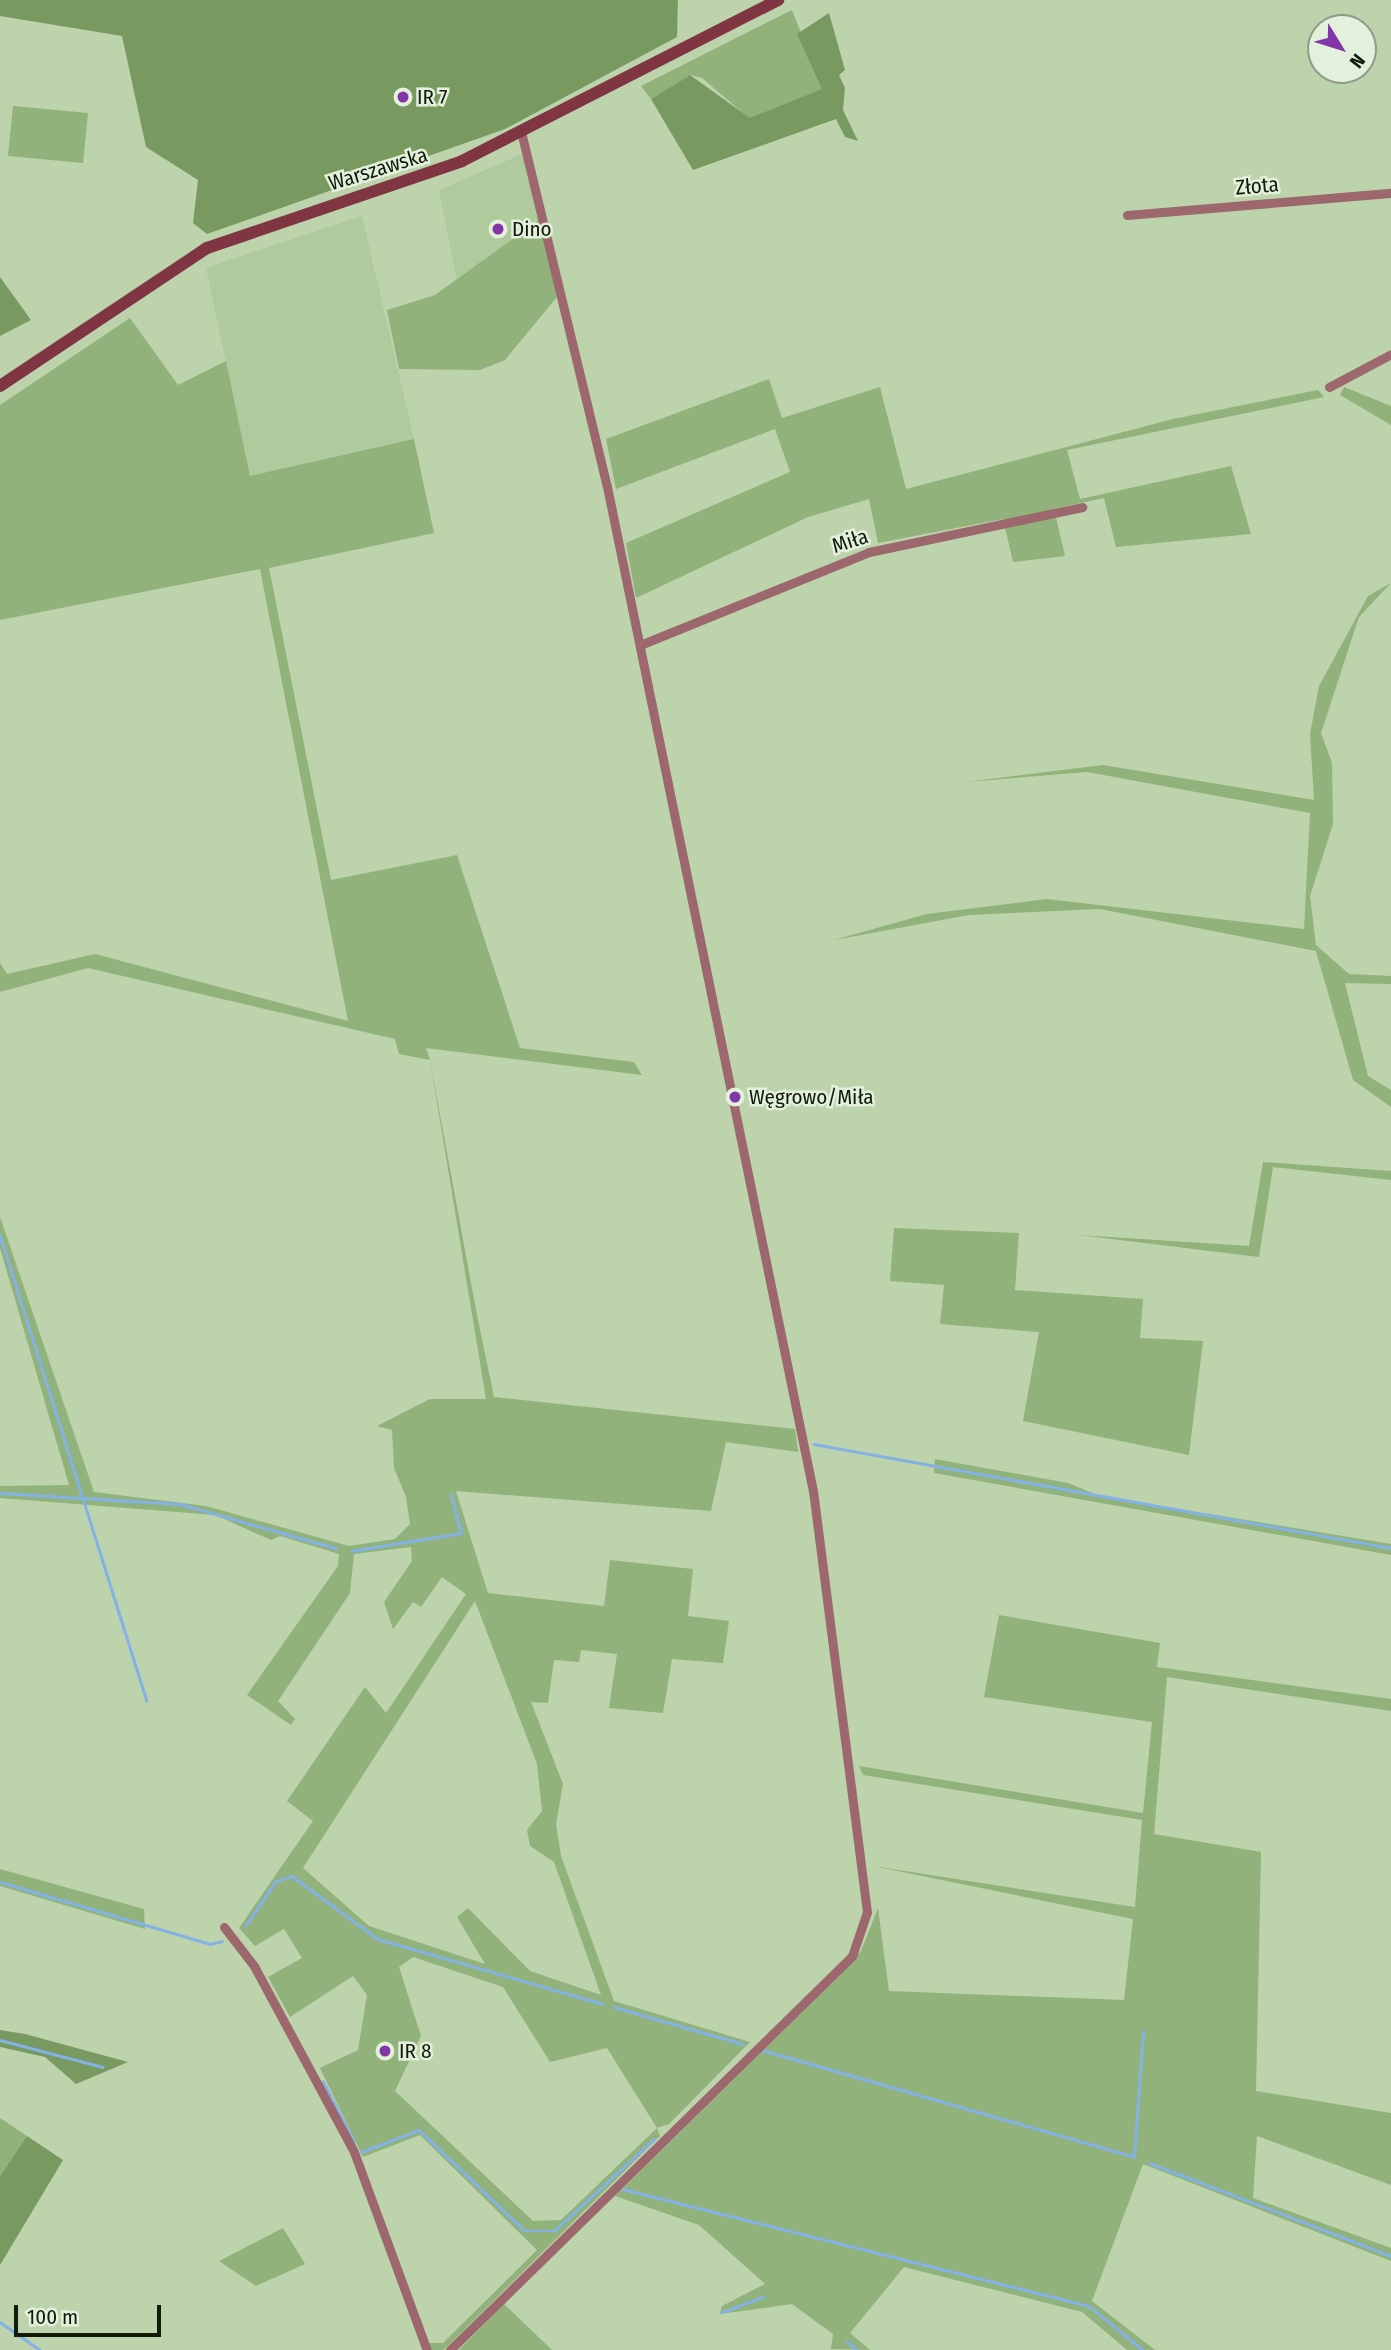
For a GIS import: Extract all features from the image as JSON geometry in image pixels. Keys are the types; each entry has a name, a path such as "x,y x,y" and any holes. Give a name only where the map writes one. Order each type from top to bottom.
{"main road":[{"name":"Warszawska","path":"0,386 206,248 283,217 428,175 522,131 778,0"}],"street":[{"path":"450,2350 852,1956 867,1912 813,1491 640,645 541,192 522,131"},
{"name":"Złota","path":"1127,215 1391,193"},
{"path":"1329,387 1391,354"},
{"name":"Miła","path":"640,645 869,552 1082,507"},
{"path":"224,1927 250,1959 354,2152 427,2350"}],"shaded area":[{"path":"0,0 678,0 677,37 505,129 207,234 193,223 198,180 146,147 122,36 0,16"},
{"path":"792,10 823,89 750,119 702,78 690,75 651,99 641,86"},
{"path":"829,13 845,70 839,75 845,88 843,110 858,141 845,137 836,119 693,170 651,99 690,75 750,118 822,89 797,34"},
{"path":"13,106 88,113 83,163 8,156"},
{"path":"522,154 539,220 457,281 439,190"},
{"path":"362,216 414,439 250,476 206,268"},
{"path":"539,220 557,297 505,360 480,370 399,369 387,310 435,295"},
{"path":"0,277 31,320 0,336"},
{"path":"130,318 178,385 226,361 250,476 414,439 434,533 269,568 331,880 457,855 520,1048 634,1062 642,1075 426,1048 430,1060 399,1054 395,1039 88,968 0,992 0,963 7,974 95,954 348,1021 260,569 0,620 0,405"},
{"path":"769,379 782,418 880,387 906,489 1173,419 1318,390 1324,397 1067,450 1080,499 1231,466 1251,534 1116,547 1104,498 1054,509 1065,556 1013,562 1003,519 878,543 869,499 808,517 636,598 626,543 790,472 775,429 616,489 606,439"},
{"path":"1344,387 1391,406 1391,425 1340,395"},
{"path":"1391,583 1359,617 1321,733 1332,763 1333,824 1310,896 1316,945 1349,974 1391,976 1391,984 1345,983 1368,1076 1391,1090 1391,1107 1353,1080 1316,951 1100,909 969,915 834,940 927,914 1047,899 1304,929 1310,813 1087,772 966,782 1103,765 1314,800 1310,734 1319,686 1368,596"},
{"path":"430,1060 494,1397 795,1429 798,1452 726,1442 711,1511 456,1491 488,1593 604,1606 610,1560 693,1569 688,1616 729,1621 723,1663 672,1659 663,1713 609,1708 617,1654 581,1650 579,1662 554,1660 548,1703 531,1702 563,1784 556,1824 561,1856 614,2001 750,2042 669,2124 657,2128 660,2136 444,2350 431,2350 428,2343 443,2343 537,2250 420,2135 363,2157 320,2068 358,2050 367,1995 353,1976 290,2017 268,1977 302,1958 284,1929 255,1946 239,1928 313,1821 287,1801 365,1687 386,1713 466,1594 442,1577 421,1607 413,1602 393,1629 384,1602 412,1561 411,1547 354,1554 350,1593 278,1701 295,1719 291,1725 247,1695 338,1566 339,1554 280,1536 271,1540 215,1515 0,1498 0,1486 69,1485 0,1248 0,1217 94,1492 206,1506 349,1546 395,1539 410,1524 406,1497 394,1468 392,1430 377,1426 430,1399 486,1399","holes":["475,1601 537,1764 542,1811 527,1830 530,1846 554,1862 601,1995 530,1971 468,1908 457,1917 485,1964 369,1926 303,1868","413,1957 503,1987 550,2062 607,2048 657,2128 561,2220 533,2221 395,2091 421,2036 399,1967"]},
{"path":"1263,1162 1391,1171 1391,1180 1273,1167 1259,1257 1079,1235 1249,1246"},
{"path":"894,1228 1019,1233 1015,1290 1143,1299 1140,1338 1203,1341 1189,1455 1023,1421 1039,1332 940,1324 944,1285 890,1281"},
{"path":"935,1459 1068,1483 1100,1496 1391,1544 1391,1555 934,1473"},
{"path":"999,1615 1160,1643 1157,1667 1391,1699 1391,1711 1167,1677 1154,1834 1261,1852 1256,2091 1391,2113 1391,2185 1257,2136 1253,2198 1391,2248 1391,2261 1143,2164 1092,2301 1155,2350 1127,2350 1082,2312 904,2267 850,2333 870,2350 831,2349 833,2334 792,2304 720,2314 722,2306 765,2284 699,2225 615,2196 838,1977 861,1951 878,1908 889,1991 1124,2000 1133,1919 873,1866 1135,1907 1142,1820 863,1775 859,1766 1143,1813 1152,1722 984,1697"},
{"path":"0,1869 144,1909 145,1929 0,1886"},
{"path":"0,2030 25,2034 128,2062 76,2084 45,2057 0,2047"},
{"path":"0,2118 27,2136 0,2176"},
{"path":"27,2136 63,2160 0,2265 0,2176"},
{"path":"283,2228 305,2264 256,2286 219,2261"},
{"path":"504,2304 552,2350 459,2350"}],"waterway":[{"path":"0,1235 147,1700"},
{"path":"814,1444 1391,1548"},
{"path":"0,1493 180,1504 336,1548"},
{"path":"351,1551 461,1533 451,1495"},
{"path":"246,1925 276,1881 292,1876 378,1939 603,2004"},
{"path":"0,1882 210,1944 222,1941"},
{"path":"614,2007 743,2044"},
{"path":"762,2050 1134,2157 1143,2032"},
{"path":"0,2040 103,2067"},
{"path":"323,2081 354,2141"},
{"path":"361,2152 419,2130 525,2231 554,2231 654,2139"},
{"path":"1150,2163 1391,2256"},
{"path":"623,2189 1089,2306 1143,2350"},
{"path":"722,2312 763,2297"},
{"path":"0,2322 40,2350"},
{"path":"847,2341 857,2350"}],"place":[{"name":"IR 7","path":"403,97"},
{"name":"Dino","path":"498,229"},
{"name":"Węgrowo/Miła","path":"735,1097"},
{"name":"IR 8","path":"385,2051"}]}
